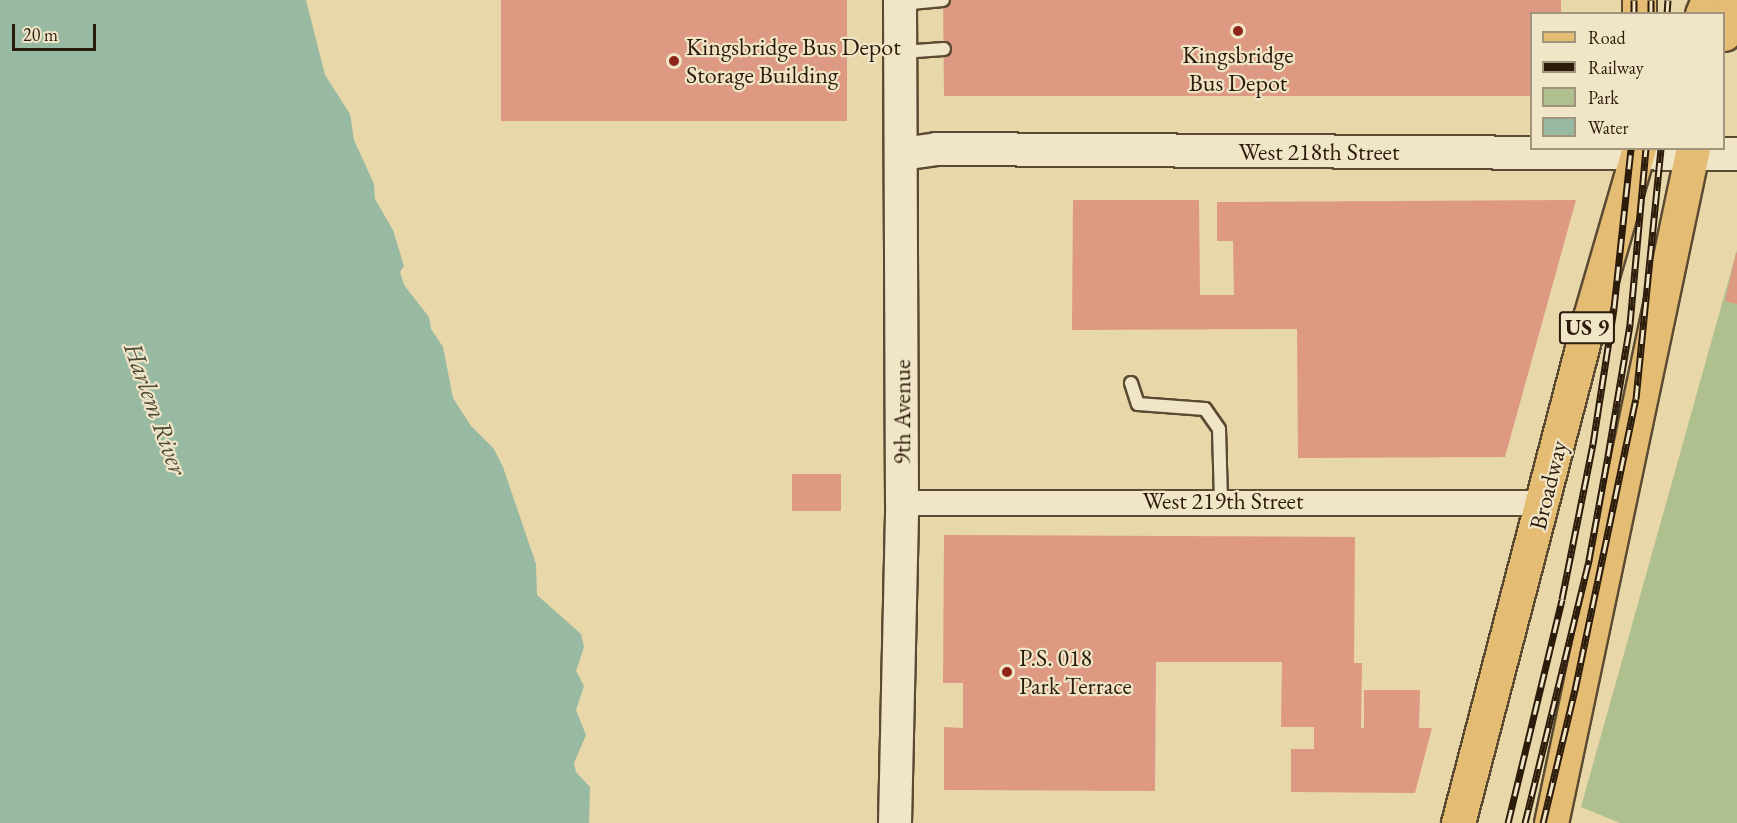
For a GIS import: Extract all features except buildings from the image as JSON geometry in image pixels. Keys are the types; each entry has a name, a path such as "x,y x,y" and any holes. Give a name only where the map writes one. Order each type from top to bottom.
{"main road":[{"path":"1725,30 1733,0"},
{"name":"Broadway","path":"1458,823 1544,503 1590,317 1637,150"},
{"path":"1551,823 1692,152"}],"street":[{"name":"9th Avenue","path":"895,823 902,504 900,2"},
{"name":"West 218th Street","path":"902,154 936,149 1530,150"},
{"name":"West 218th Street","path":"1637,150 1737,154"},
{"name":"West 219th Street","path":"902,504 1221,501 1544,503"}],"lane":[{"path":"900,2 943,0"},
{"path":"901,52 944,49"},
{"path":"1131,383 1138,404 1205,410 1219,429 1221,501"}],"green space":[{"path":"1737,250 1737,823 1620,823 1581,807"}],"water":[{"name":"Harlem River","path":"0,0 306,0 325,75 350,114 354,140 374,184 375,199 393,230 404,266 400,272 404,285 429,317 431,329 443,347 453,398 471,426 494,449 503,467 536,564 537,595 581,634 584,647 576,671 584,686 576,710 586,735 574,763 576,772 590,787 589,823 0,823"}],"railway":[{"path":"1634,0 1634,12"},
{"path":"1651,0 1651,12"},
{"path":"1667,12 1668,0"},
{"path":"1508,823 1562,599 1593,444 1614,308 1631,150"},
{"path":"1525,823 1589,560 1608,456 1630,324 1646,150"},
{"path":"1543,823 1575,690 1636,399 1661,150"}],"place":[{"name":"Kingsbridge Bus Depot","path":"1238,31"},
{"name":"Kingsbridge Bus Depot Storage Building","path":"674,61"},
{"name":"P.S. 018 Park Terrace","path":"1007,672"}]}
